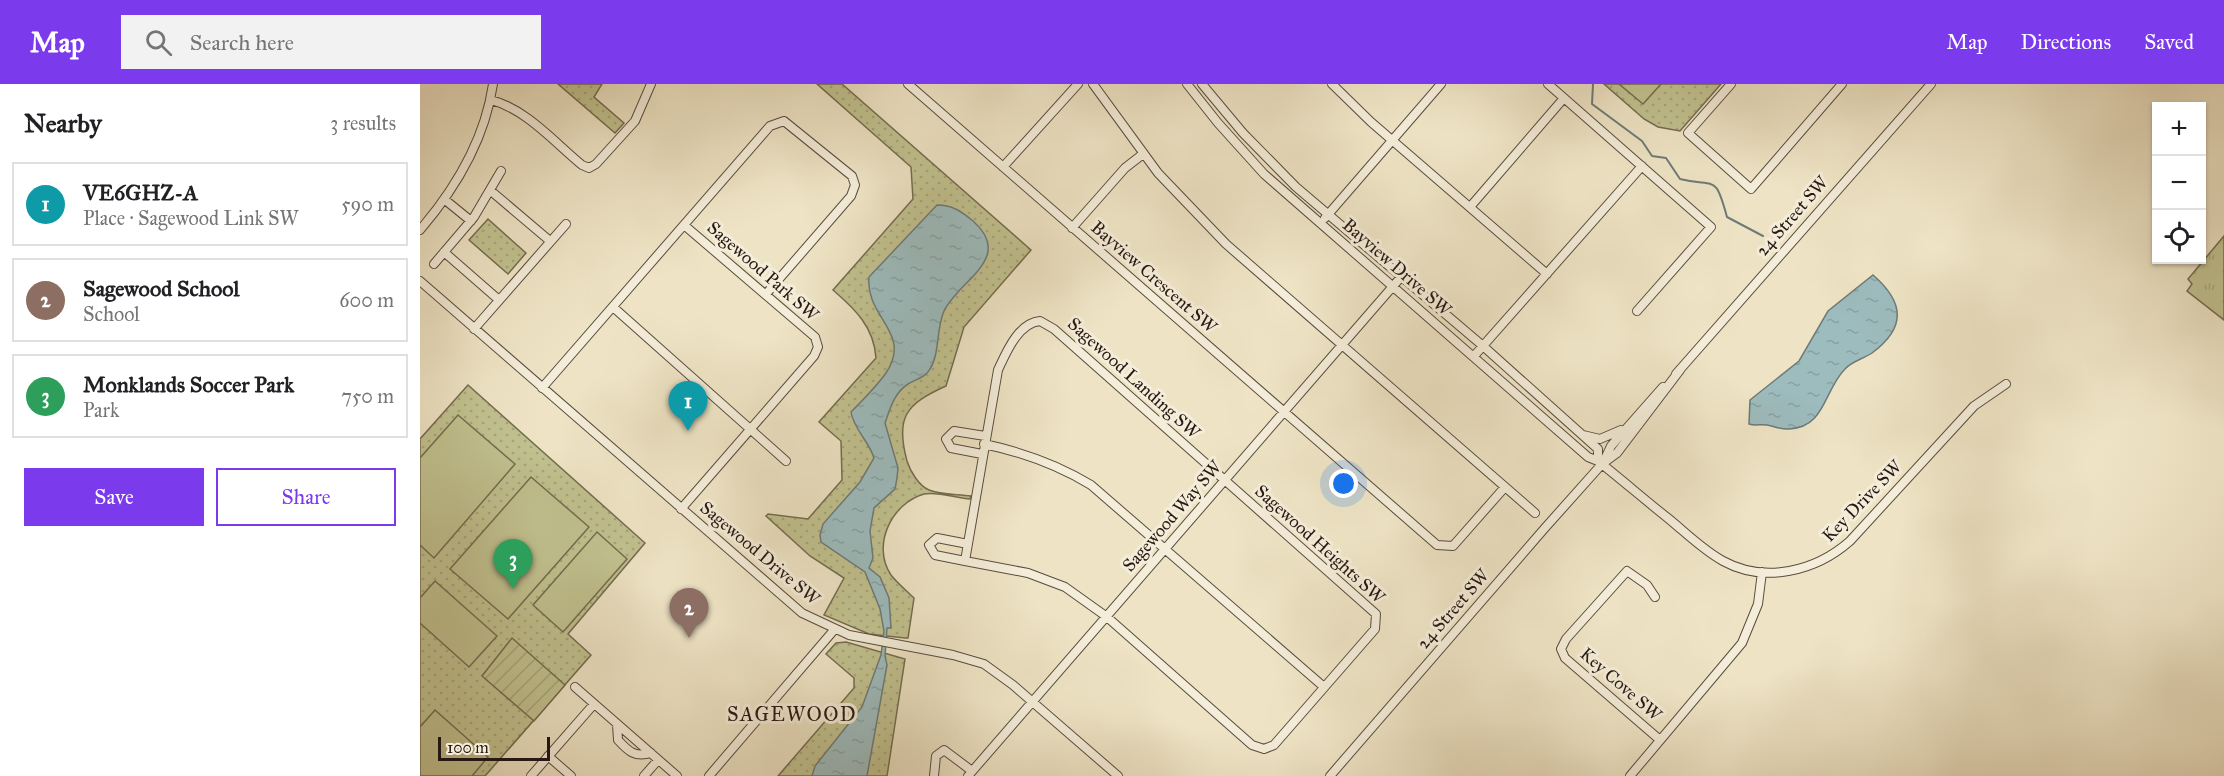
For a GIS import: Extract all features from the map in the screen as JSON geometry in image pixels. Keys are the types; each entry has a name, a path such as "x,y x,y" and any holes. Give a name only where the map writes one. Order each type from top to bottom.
{"street":[{"path":"420,230 468,163 481,132 491,100 493,84"},
{"path":"491,100 505,104 525,116 582,165 589,168 596,164 635,121 651,84"},
{"name":"Bayview Crescent SW","path":"908,84 1283,412 1442,547 1453,546 1505,487"},
{"path":"1003,167 1078,84"},
{"path":"1093,84 1143,154 1226,244 1535,513"},
{"name":"Bayview Drive SW","path":"1187,84 1251,161 1588,457 1600,462"},
{"name":"Bayview Drive SW","path":"1202,84 1269,161 1328,215 1483,346 1582,434 1598,449 1600,462"},
{"path":"1332,84 1392,140 1547,274"},
{"path":"1320,223 1441,84"},
{"path":"1548,84 1711,227 1637,311"},
{"path":"1731,84 1688,134 1750,189 1842,84"},
{"name":"24 Street SW","path":"1330,776 1600,462 1629,424 1680,370 1931,84"},
{"path":"1470,207 1564,98"},
{"path":"684,225 770,126 779,121 790,124 852,176 854,191 766,294"},
{"path":"1072,228 1125,168 1143,154"},
{"path":"1474,356 1642,166"},
{"path":"434,264 471,221 501,171"},
{"path":"491,191 550,241"},
{"path":"444,199 471,221"},
{"path":"474,329 566,224"},
{"name":"Sagewood Park SW","path":"542,388 684,225 766,294 815,337 818,347 814,356 681,509"},
{"path":"444,252 499,300"},
{"name":"Sagewood Way SW","path":"970,774 1401,277"},
{"name":"Sagewood Drive SW","path":"420,281 788,603 834,630 867,639 961,656 984,664 1033,702 1118,776"},
{"path":"613,307 786,461"},
{"name":"Sagewood Landing SW","path":"965,561 995,383 1005,356 1027,325 1040,321 1054,329 1224,481"},
{"name":"24 Street SW","path":"1600,462 1617,453 1657,404 1680,370"},
{"name":"Key Drive SW","path":"1600,462 1712,555 1737,567 1762,572 1790,571 1810,567 1840,550 1974,406 2006,384"},
{"path":"1582,434 1600,439 1614,435 1629,424"},
{"path":"984,445 1021,453 1073,474 1108,498 1324,687"},
{"name":"Sagewood Heights SW","path":"1107,617 1257,748 1274,745 1375,629 1376,614 1224,481"},
{"path":"968,544 937,538 929,545 934,555 1008,568 1048,579 1065,587 1107,617"},
{"name":"Key Cove SW","path":"1654,597 1647,585 1627,571 1566,639 1561,649 1565,658 1660,740"},
{"path":"1629,776 1735,653 1749,632 1758,604 1762,572"},
{"path":"709,776 834,630"},
{"path":"575,687 677,776"},
{"path":"531,776 594,704"},
{"path":"934,776 936,756 944,750 970,774"},
{"path":"548,756 571,776"},
{"path":"644,776 658,760"}],"green space":[{"path":"558,84 602,84 594,97 624,123 615,133"},
{"path":"817,84 842,84 1031,250 964,327 946,386 921,399 913,406 904,423 902,433 907,461 918,482 934,492 971,496 970,499 924,494 903,506 888,527 883,551 885,563 893,578 914,598 908,638 869,634 824,615 844,578 810,556 766,516 768,514 808,519 842,480 841,441 819,422 876,358 872,337 862,319 833,290 913,199 911,167"},
{"path":"1604,84 1721,84 1680,131 1658,127 1644,119"},
{"path":"1619,84 1661,84 1643,104"},
{"path":"488,219 526,253 508,274 469,240"},
{"path":"2224,236 2224,320 2187,291 2192,284 2188,279 2201,264 2206,264 2206,258"},
{"path":"468,385 645,543 568,634 591,655 485,776 420,776 420,439"},
{"path":"458,415 515,464 434,558 420,545 420,458"},
{"path":"531,477 589,527 508,619 450,569"},
{"path":"597,532 627,559 563,632 533,605"},
{"path":"435,581 497,636 469,667 420,623 420,598"},
{"path":"512,638 565,685 534,721 482,676"},
{"path":"846,642 905,659 887,776 778,776 854,688 854,678 826,654 836,643"},
{"path":"435,710 488,757 472,776 420,776 420,727"}],"water":[{"path":"937,205 956,209 973,221 984,234 988,246 986,258 944,311 935,356 930,369 899,392 885,423 898,468 897,478 895,489 874,508 870,531 873,558 869,568 880,577 889,598 891,628 887,628 885,656 887,665 867,776 812,776 815,766 862,707 881,655 884,631 880,609 865,572 821,542 820,535 823,524 860,482 874,458 851,412 886,373 893,359 894,346 891,335 874,304 869,277"},
{"path":"1873,275 1891,295 1896,305 1896,324 1891,334 1872,353 1845,369 1832,387 1823,406 1810,422 1801,427 1786,429 1749,424 1750,400 1799,361 1828,311"}],"waterway":[{"path":"1593,84 1592,104 1642,141 1652,156 1666,158 1680,179 1708,183 1716,188 1727,217 1763,236"}],"place":[{"name":"VE6GHZ-A","path":"688,431"},
{"name":"Monklands Soccer Park","path":"513,589"},
{"name":"Sagewood School","path":"689,638"}],"district":[{"name":"SAGEWOOD","path":"792,714"}]}
